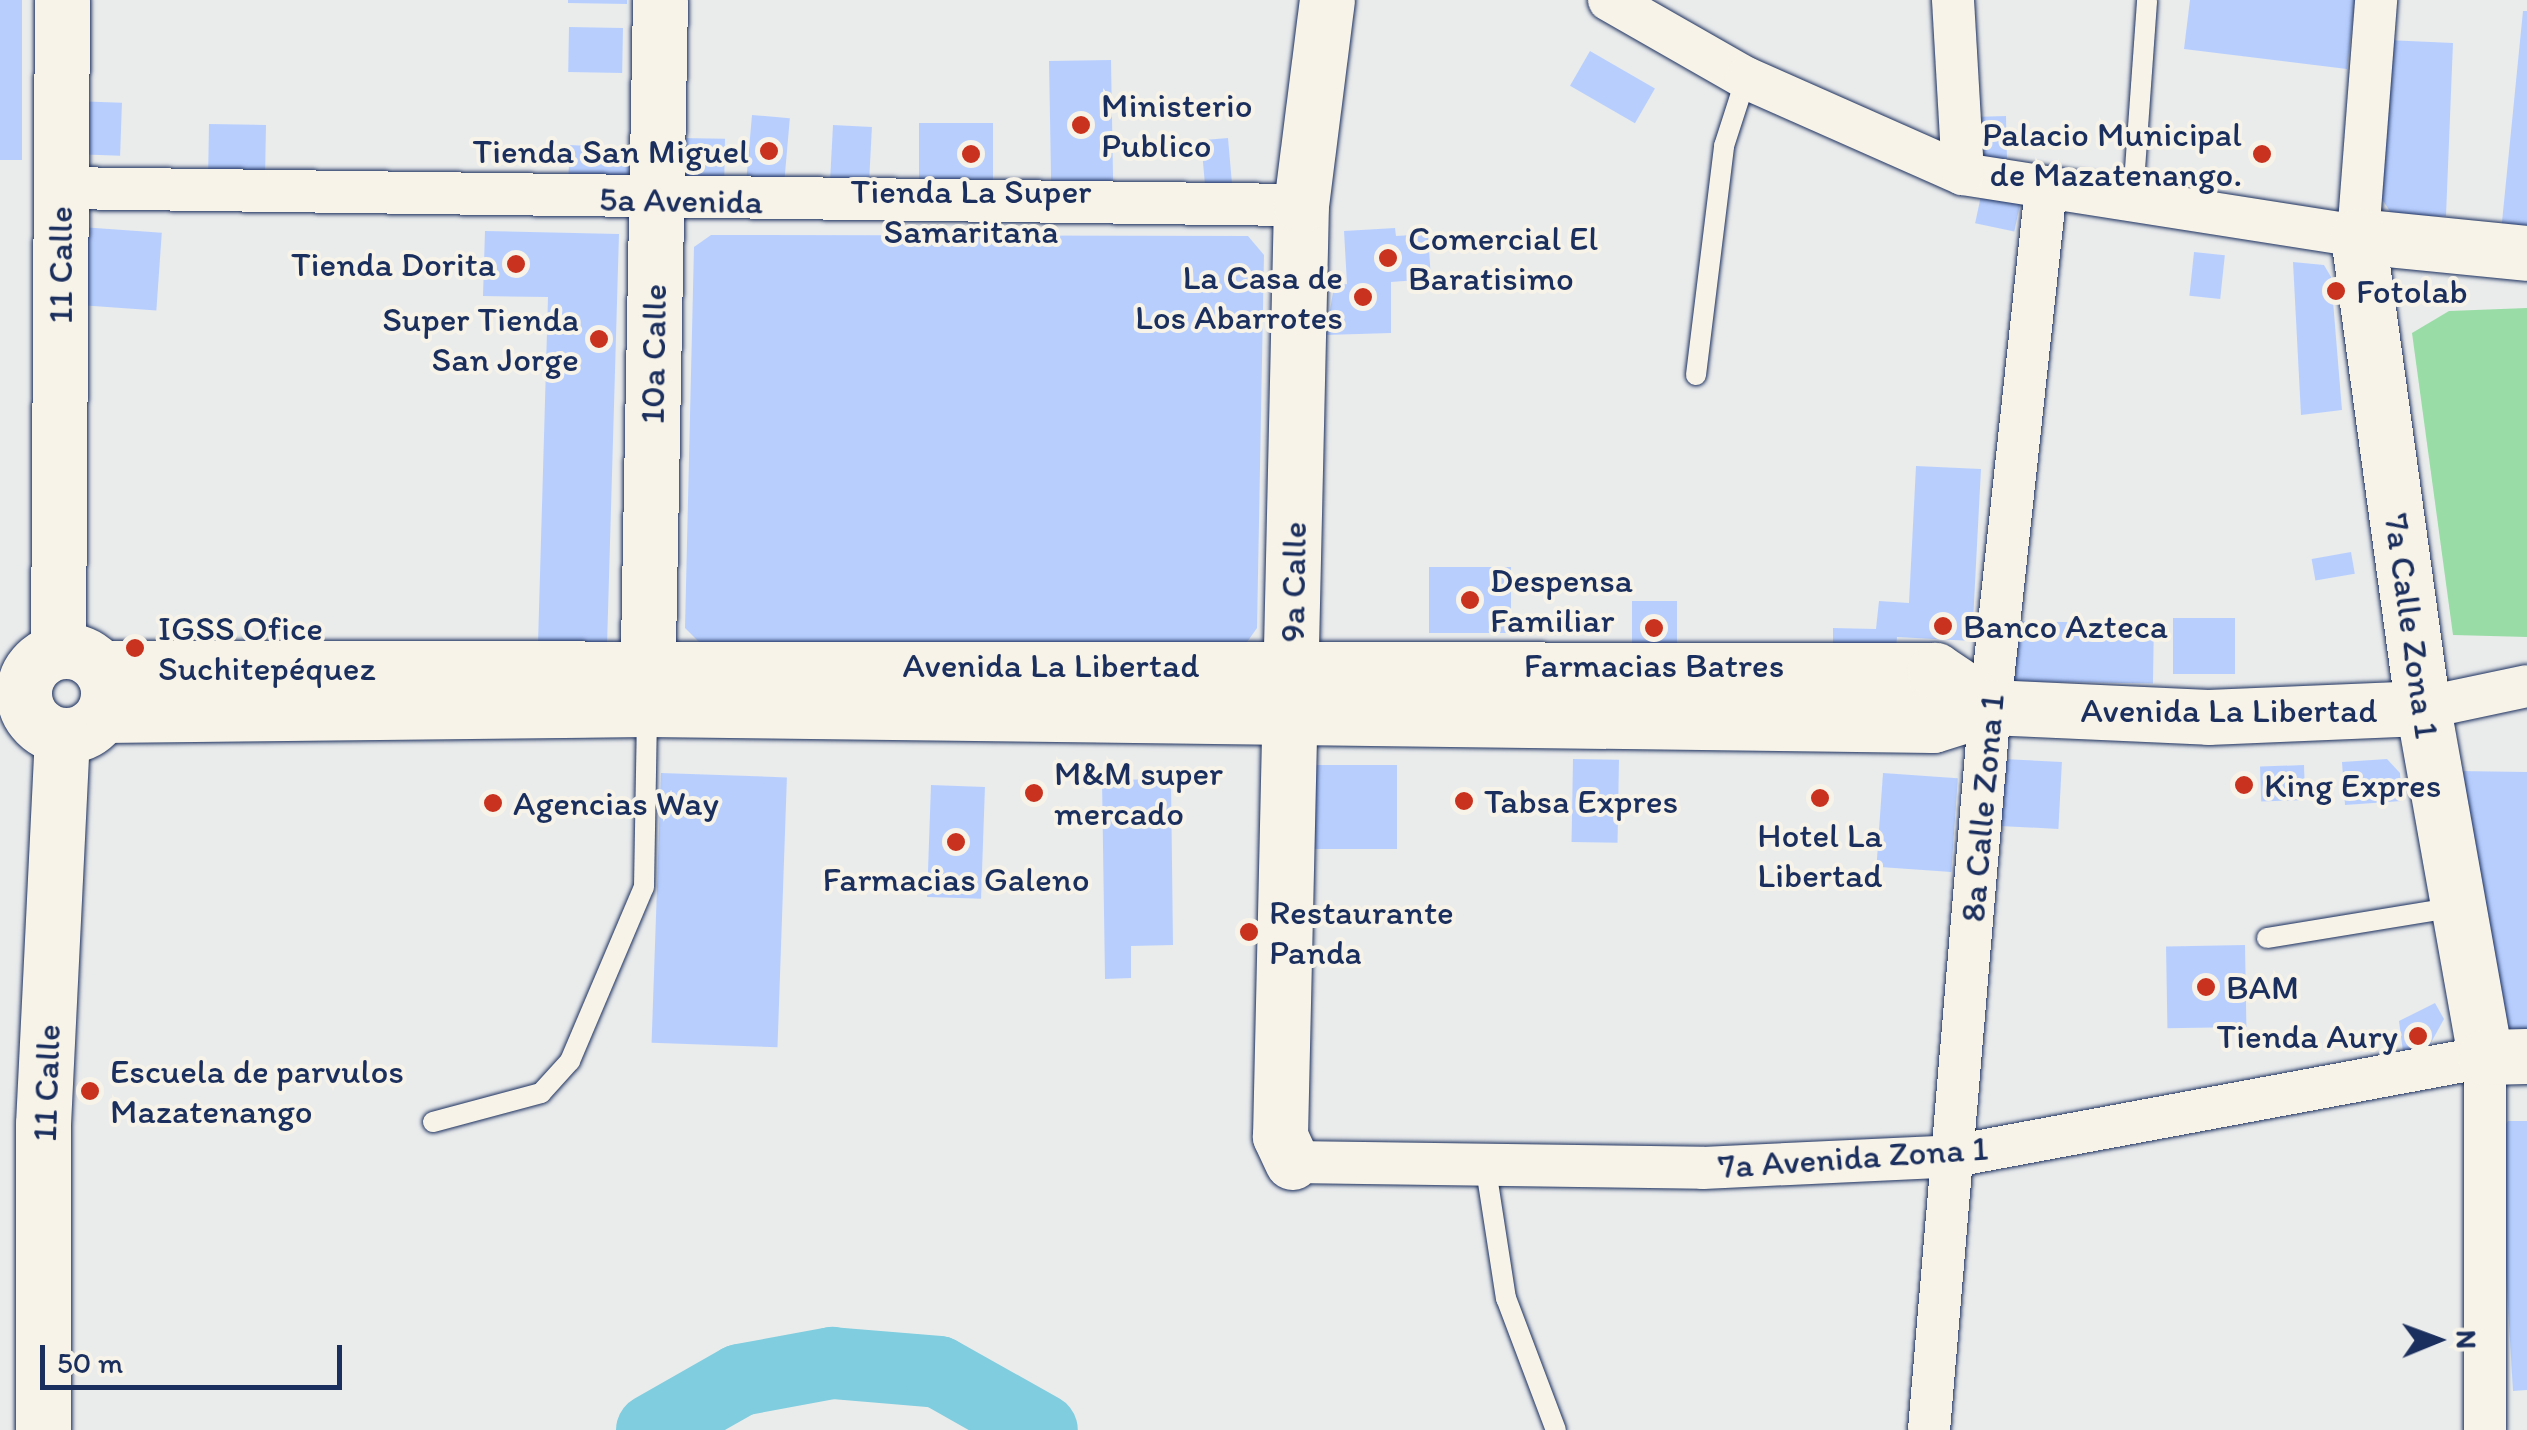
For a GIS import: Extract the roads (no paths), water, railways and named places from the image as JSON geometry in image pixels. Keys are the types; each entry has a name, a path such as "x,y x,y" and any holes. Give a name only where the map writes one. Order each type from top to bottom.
{"street":[{"name":"11 Calle","path":"43,1430 48,687 62,0"},
{"name":"10a Calle","path":"648,688 660,0"},
{"name":"9a Calle","path":"1292,1162 1280,1136 1301,205 1326,0"},
{"path":"1609,0 1746,78 1963,174 2133,197 2358,236 2527,253"},
{"path":"1953,0 1963,174"},
{"name":"7a Calle Zona 1","path":"2376,0 2358,236 2423,708 2458,907 2506,1057 2485,1430"},
{"name":"5a Avenida","path":"61,188 655,200 1301,205"},
{"name":"8a Calle Zona 1","path":"1929,1430 1990,707 2046,188"},
{"name":"Avenida La Libertad","path":"48,687 1291,689 1935,670 1990,707 2208,717 2423,708 2527,686"},
{"name":"7a Avenida Zona 1","path":"1292,1162 1703,1168 1954,1156 2506,1057"}],"lane":[{"path":"2133,197 2147,0"},
{"path":"1696,375 1724,146 1746,78"},
{"path":"433,1122 541,1093 570,1061 644,887 648,688"},
{"path":"2266,938 2458,907"},
{"path":"1485,1163 1506,1298 1556,1430"}],"waterway":[{"path":"652,1430 740,1380 832,1363 939,1372 1042,1430"}],"place":[{"name":"Ministerio Publico","path":"1081,125"},
{"name":"Tienda San Miguel","path":"769,151"},
{"name":"Tienda La Super Samaritana","path":"971,154"},
{"name":"Palacio Municipal de Mazatenango.","path":"2262,154"},
{"name":"Comercial El Baratisimo","path":"1388,258"},
{"name":"Tienda Dorita","path":"516,264"},
{"name":"Fotolab","path":"2336,291"},
{"name":"La Casa de Los Abarrotes","path":"1363,297"},
{"name":"Super Tienda San Jorge","path":"599,339"},
{"name":"Despensa Familiar","path":"1470,600"},
{"name":"Banco Azteca","path":"1943,626"},
{"name":"Farmacias Batres","path":"1654,628"},
{"name":"IGSS Ofice Suchitepéquez","path":"135,648"},
{"name":"King Expres","path":"2244,785"},
{"name":"M&M super mercado","path":"1034,793"},
{"name":"Hotel La Libertad","path":"1820,798"},
{"name":"Tabsa Expres","path":"1464,801"},
{"name":"Agencias Way","path":"493,803"},
{"name":"Farmacias Galeno","path":"956,842"},
{"name":"Restaurante Panda","path":"1249,932"},
{"name":"BAM","path":"2206,987"},
{"name":"Tienda Aury","path":"2418,1036"},
{"name":"Escuela de parvulos Mazatenango","path":"90,1091"}]}
